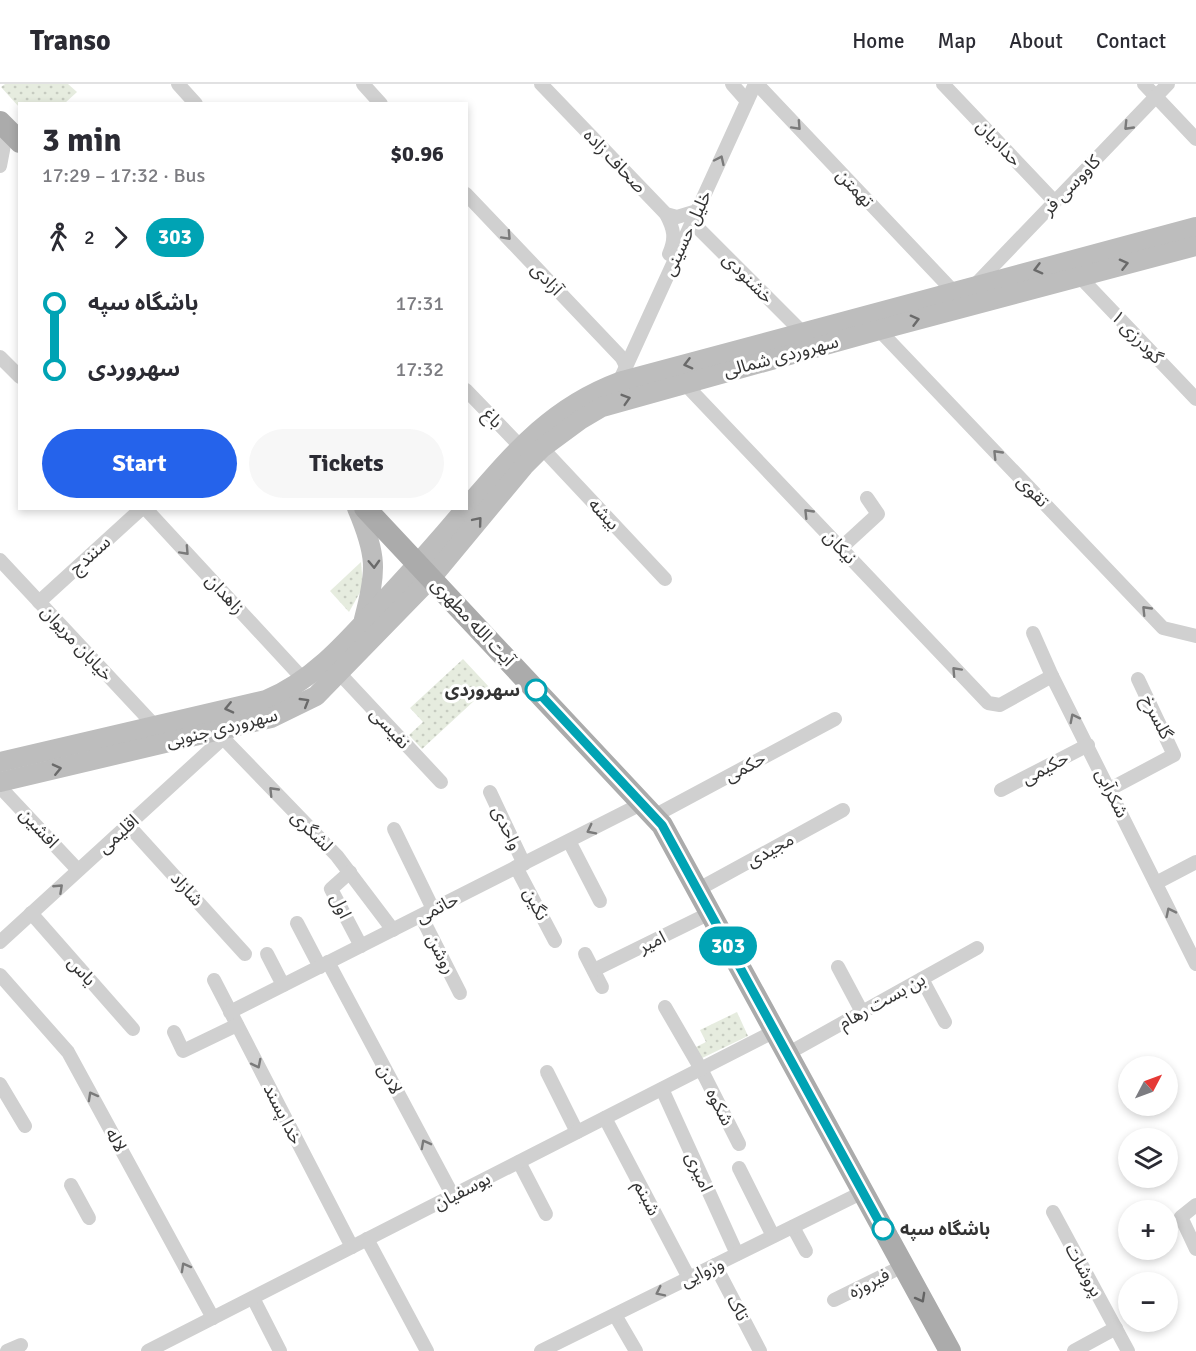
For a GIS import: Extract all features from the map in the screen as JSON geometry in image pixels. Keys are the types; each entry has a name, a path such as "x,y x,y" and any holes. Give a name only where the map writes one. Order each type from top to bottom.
{"main road":[{"name":"سهروردی شمالی","path":"468,506 520,446 571,404 622,368 803,333 1196,227"},
{"name":"سهروردی شمالی","path":"430,570 542,448 602,407 879,330 1196,246"},
{"path":"358,510 374,558 373,582 363,623"},
{"name":"آیت الله مطهری","path":"367,510 430,570 649,810 710,913 950,1351"},
{"name":"سهروردی شمالی","path":"430,570 465,510"},
{"name":"سهروردی جنوبی","path":"0,785 266,700 287,691 304,680 363,623 430,570"},
{"name":"سهروردی جنوبی","path":"0,762 157,735 230,732 298,707 316,696 339,674 430,570"}],"street":[{"path":"178,84 194,102"},
{"path":"363,84 379,102"},
{"name":"صحاف زاده","path":"541,84 666,214"},
{"path":"732,84 747,101"},
{"name":"خلیل حسینی","path":"622,368 756,84"},
{"name":"تهمتن","path":"756,84 954,292"},
{"name":"حدادیان","path":"943,84 1055,202"},
{"path":"1144,84 1196,139"},
{"name":"کاووسی فر","path":"974,286 1168,84"},
{"path":"0,166 9,131"},
{"name":"آزادی","path":"468,196 622,368"},
{"path":"666,214 677,217 695,216"},
{"path":"622,368 674,243 673,226 666,214"},
{"name":"خشنودی","path":"695,216 803,333"},
{"name":"گودرزی ۱","path":"1079,276 1196,399"},
{"name":"تقوی","path":"879,330 1163,628 1196,636"},
{"path":"0,357 18,375"},
{"name":"نیکان","path":"684,383 983,699 993,706 1000,705 1052,676"},
{"name":"باغ","path":"468,392 520,446"},
{"name":"بیشه","path":"542,448 665,579"},
{"path":"841,548 878,514 867,498"},
{"name":"سنندج","path":"39,602 141,510"},
{"name":"زاهدان","path":"145,510 304,680"},
{"name":"خیابان مریوان","path":"0,560 157,735"},
{"name":"شکرآبی","path":"1033,633 1052,676 1196,964"},
{"name":"نفیسی","path":"339,674 441,782"},
{"name":"گلسرخ","path":"1110,789 1174,755 1138,679"},
{"name":"حکمی","path":"649,810 835,719"},
{"name":"اقلیمی","path":"0,942 230,732"},
{"name":"لشگری","path":"230,732 350,872 393,930"},
{"name":"حکیمی","path":"1001,790 1088,745"},
{"name":"افشین","path":"0,785 78,870"},
{"name":"واحدی","path":"490,792 520,866"},
{"name":"حاتمی","path":"233,1018 283,985 568,841 649,810"},
{"name":"مجیدی","path":"697,890 843,810"},
{"name":"شازاد","path":"128,825 245,954"},
{"path":"394,829 427,913"},
{"path":"568,841 600,902"},
{"path":"1156,883 1196,862"},
{"name":"نگین","path":"520,866 555,941"},
{"name":"اول","path":"350,872 331,889 361,946"},
{"name":"روشن","path":"427,913 460,993"},
{"name":"امیر","path":"594,970 710,913"},
{"name":"یاس","path":"31,914 133,1029"},
{"name":"لادن","path":"297,923 324,964 453,1196"},
{"name":"بن بست رهام","path":"787,1054 977,948"},
{"path":"267,954 283,985"},
{"path":"585,954 602,987"},
{"path":"838,967 862,1012"},
{"name":"لاله","path":"0,975 68,1052 213,1318"},
{"path":"922,979 945,1022"},
{"name":"خدا پسند","path":"214,980 352,1247"},
{"name":"شکوه","path":"665,1007 701,1069 739,1144"},
{"path":"174,1032 183,1051 233,1018"},
{"name":"یوسفیان","path":"148,1351 775,1032"},
{"path":"547,1072 577,1132"},
{"path":"0,1084 25,1126"},
{"name":"امیری","path":"662,1089 737,1254"},
{"name":"شبنم","path":"605,1118 689,1278"},
{"path":"519,1162 546,1214"},
{"path":"739,1168 773,1236"},
{"path":"71,1185 89,1218"},
{"name":"وزوایی","path":"541,1351 863,1192"},
{"path":"1196,1205 1181,1217 1196,1249"},
{"name":"پروشات","path":"1053,1212 1128,1351"},
{"path":"793,1227 806,1251"},
{"path":"367,1239 427,1351"},
{"name":"تاک","path":"715,1265 760,1351"},
{"name":"فیروزه","path":"834,1300 903,1266"},
{"path":"253,1298 280,1351"},
{"path":"615,1315 636,1351"},
{"path":"1074,1351 1116,1328"},
{"path":"8,1351 21,1345"}],"shaded area":[{"path":"5,84 68,84 77,92 66,102 18,102 18,106 1,87"},
{"path":"361,562 363,587 349,612 330,591"},
{"path":"463,659 489,687 422,749 409,735 423,722 410,708"},
{"path":"737,1012 748,1036 696,1061 690,1050 706,1042 700,1030"}],"bus line":[{"name":"303","path":"536,690 662,825 883,1229"}],"place":[{"name":"سهروردی","path":"536,690"},
{"name":"باشگاه سپه","path":"883,1229"}]}
